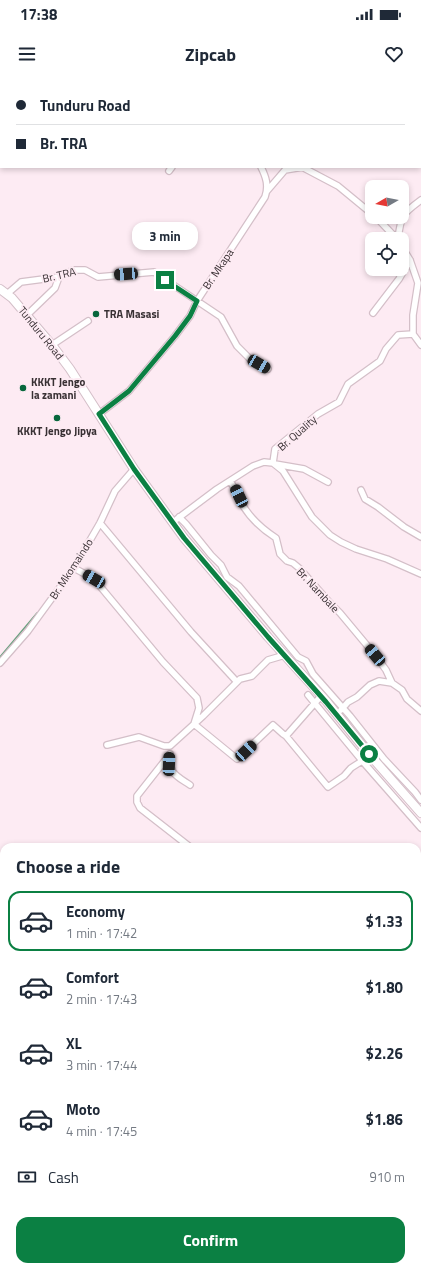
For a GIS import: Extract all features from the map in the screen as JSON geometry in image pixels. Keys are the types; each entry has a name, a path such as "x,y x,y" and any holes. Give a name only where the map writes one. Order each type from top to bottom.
{"highway":[{"name":"Tunduru Road","path":"3,292 27,315 70,369 134,469 176,519 184,538 421,813"}],"street":[{"path":"262,168 266,177 267,191"},
{"path":"305,168 338,186 365,208"},
{"name":"Br. Mkapa","path":"99,414 129,391 175,336 190,316 197,301 265,198 267,191 285,170 305,168"},
{"path":"399,232 400,223 406,211 421,200"},
{"path":"383,224 391,232"},
{"path":"373,314 399,279 410,260"},
{"path":"410,260 418,283 413,315 413,334 421,345"},
{"name":"Br. TRA","path":"3,292 21,282 59,277 73,270 85,270 98,277 154,272 221,318 237,346 250,359 268,369"},
{"path":"27,315 55,288 59,277"},
{"path":"52,345 88,321"},
{"name":"Br. Quality","path":"176,519 217,489 253,466 264,462 273,463 276,449 318,414 339,402 348,384 380,361 386,349 398,335 413,334"},
{"path":"273,463 304,469 328,482"},
{"path":"273,463 283,471 312,517 330,535 356,550 387,559 421,574"},
{"name":"Br. Mkomaindo","path":"0,663 28,631 74,568 100,523 115,491 134,469"},
{"name":"Br. Nambale","path":"230,481 243,505 257,524 276,538 280,554 287,561 293,563 299,568 340,613 375,655 386,670 392,683 402,690 408,699 421,711"},
{"path":"361,490 365,499 404,527 421,537"},
{"path":"176,519 186,524 221,565 227,577 239,586 298,657 306,661 309,669 384,759 421,800"},
{"path":"100,523 192,632 237,682"},
{"path":"74,568 94,579 163,662 197,698 199,708 194,724"},
{"path":"107,745 139,737 164,746 170,746 240,679 252,676 268,660 285,655"},
{"path":"337,715 348,702 357,697 370,685 379,681 392,683"},
{"path":"308,695 362,761 421,828"},
{"path":"286,736 321,696"},
{"path":"194,724 238,759 273,725 286,736 328,787 344,776 369,754"},
{"path":"170,746 169,764 173,773 190,785"},
{"path":"170,754 137,796 137,802 140,808 185,843"}],"waterway":[{"path":"0,657 37,613"}],"place":[{"name":"TRA Masasi","path":"96,314"},
{"name":"KKKT Jengo la zamani","path":"23,388"},
{"name":"KKKT Jengo Jipya","path":"57,418"}],"route":[{"path":"165,280 197,301 190,316 129,391 99,414 134,469 184,538 369,754"}]}
